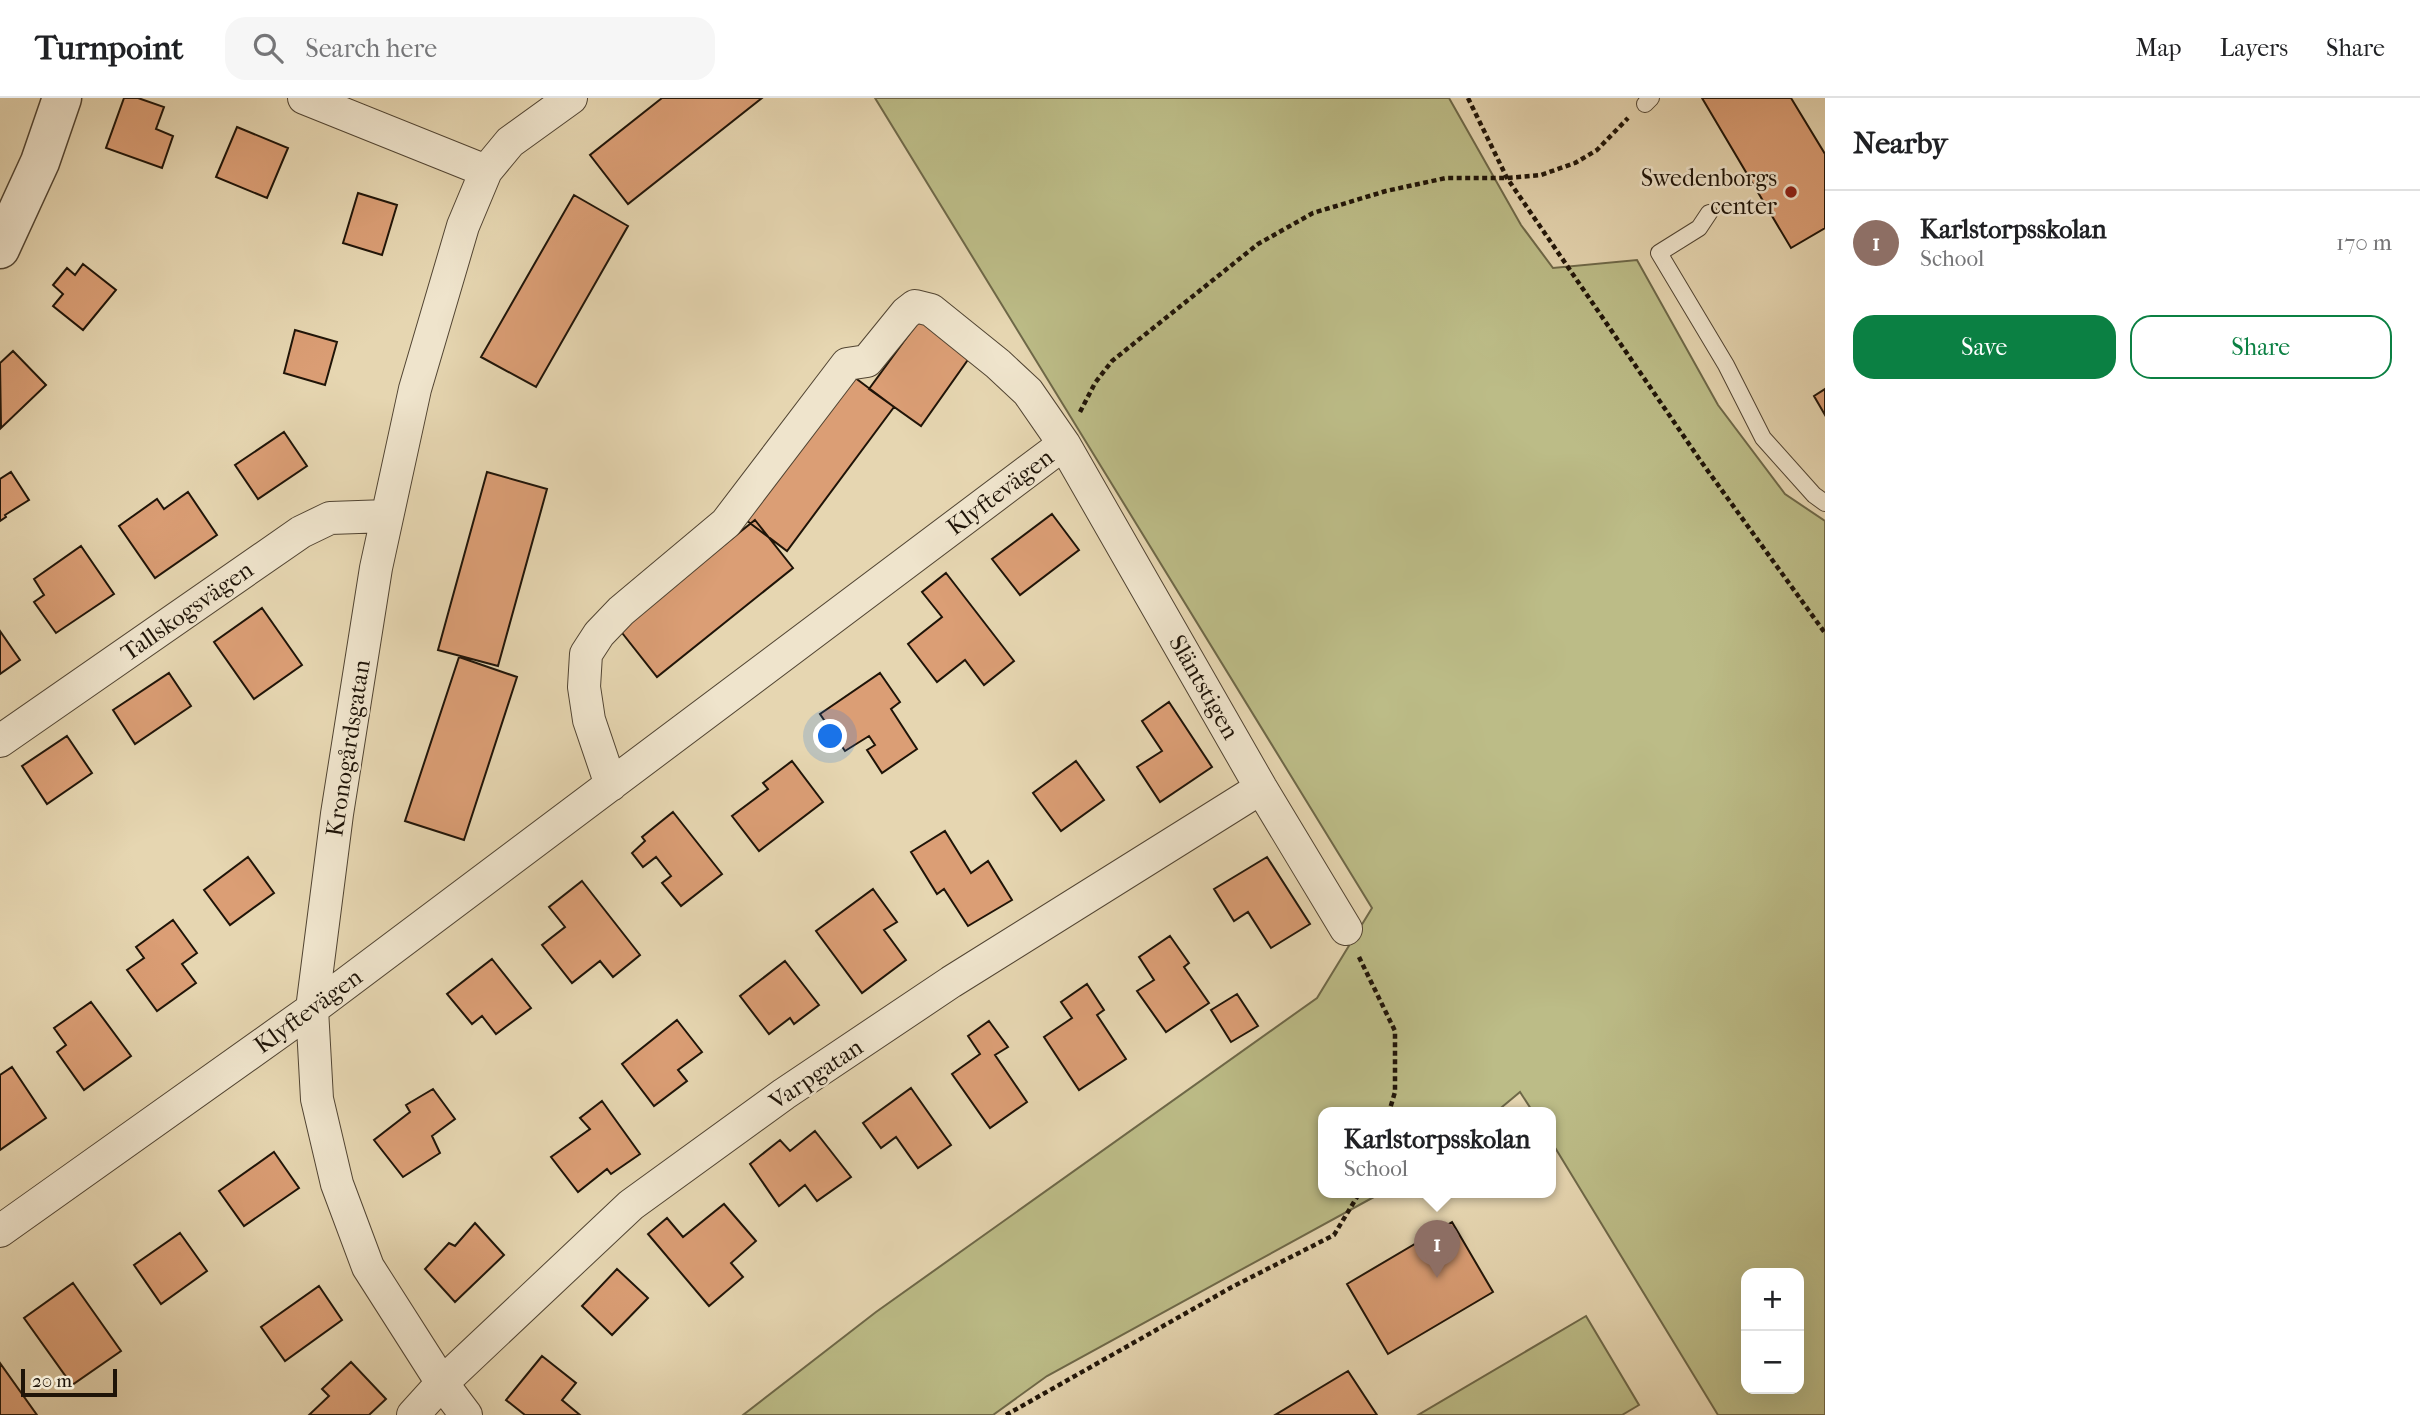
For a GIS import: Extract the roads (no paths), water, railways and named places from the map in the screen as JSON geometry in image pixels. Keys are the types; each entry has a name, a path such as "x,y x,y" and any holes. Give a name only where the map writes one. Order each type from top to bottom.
{"street":[{"path":"0,249 40,162 62,98"},
{"path":"304,98 486,171"},
{"name":"Kronogårdsgatan","path":"466,1415 368,1267 337,1184 317,1099 312,1009 337,814 376,568 422,364 463,226 486,171 510,142 571,98"},
{"name":"Klyftevägen","path":"0,1231 312,1009 611,785 1064,444 1028,392 931,310 915,306 867,360 847,364 726,523 621,611 599,634 586,654 584,687 589,720 611,785"},
{"name":"Släntstigen","path":"1064,444 1261,788 1346,929"},
{"name":"Tallskogsvägen","path":"0,741 301,532 330,518 387,516"},
{"name":"Varpgatan","path":"413,1415 442,1382 642,1197 784,1094 951,982 1261,788"}],"lane":[{"path":"1709,213 1699,228 1659,253 1726,365 1763,438 1814,495 1825,503"}],"place":[{"name":"Swedenborgs center","path":"1791,192"},
{"name":"Karlstorpsskolan","path":"1437,1278"}]}
